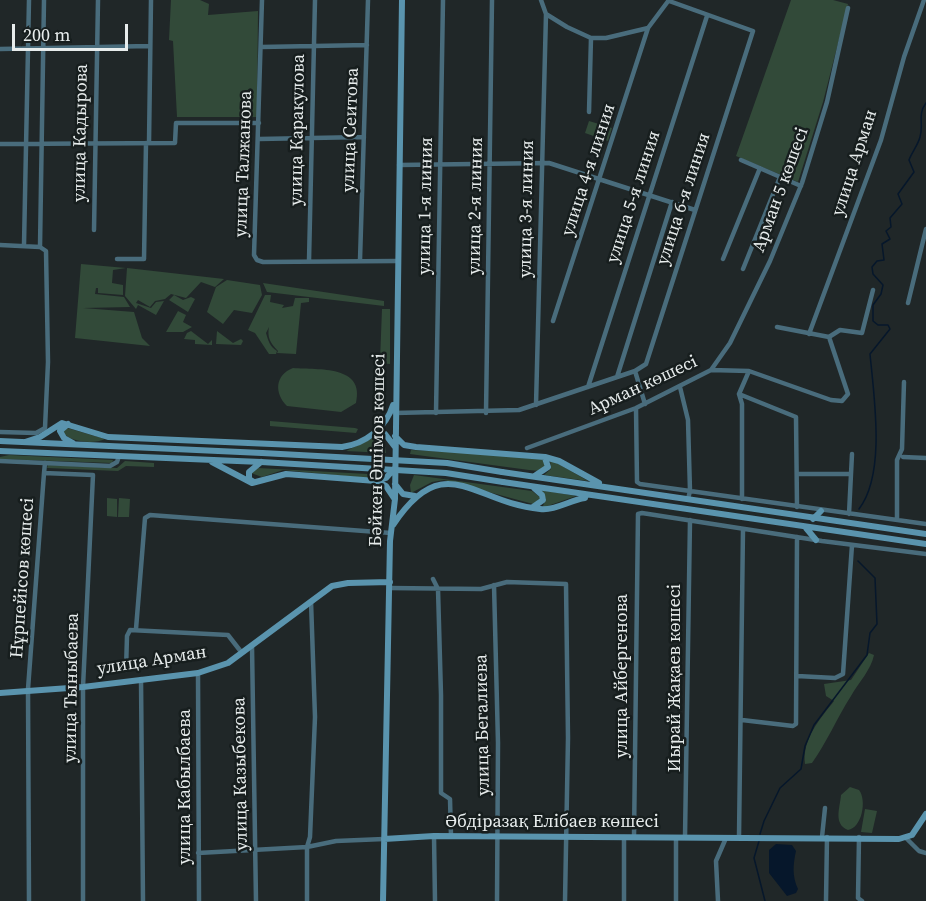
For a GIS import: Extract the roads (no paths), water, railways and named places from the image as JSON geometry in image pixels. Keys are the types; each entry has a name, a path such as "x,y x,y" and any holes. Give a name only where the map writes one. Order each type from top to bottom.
{"main road":[{"name":"Бәйкен Әшімов көшесі","path":"383,901 389,585 395,484 394,400 402,0"},
{"path":"25,442 40,437 58,424 71,424 108,437 342,447 375,433 389,416 394,400"},
{"path":"71,424 62,426 62,434 67,440 82,445"},
{"path":"375,433 385,434 395,447"},
{"path":"395,435 404,445 416,447 545,457 559,461 611,488"},
{"path":"0,441 447,464 611,488 662,491 674,497 926,534"},
{"path":"395,458 405,448 416,447"},
{"path":"0,451 261,462 446,473 926,544"},
{"path":"534,476 548,467 545,457"},
{"path":"206,460 256,483 286,474 376,482 386,486 394,499"},
{"path":"256,483 249,479 249,472 261,462"},
{"path":"376,482 386,478 395,467"},
{"path":"395,484 406,496 418,494"},
{"path":"391,531 418,494 429,487 444,484 533,508 546,509 593,496"},
{"path":"533,508 543,501 542,495 534,487"},
{"path":"673,508 674,497"},
{"path":"658,515 659,506"},
{"path":"813,519 821,511"},
{"path":"806,527 816,540"},
{"name":"улица Арман","path":"0,693 28,689 83,687 198,673 228,663 332,586 348,583 389,585"},
{"path":"906,838 917,830 926,814"},
{"name":"Әбдіразақ Елібаев көшесі","path":"384,839 434,836 906,838"}],"street":[{"path":"24,245 28,0"},
{"path":"40,247 44,0"},
{"name":"улица Кадырова","path":"94,230 98,0"},
{"path":"117,260 144,259 151,0"},
{"name":"улица Талжанова","path":"262,0 254,255 262,262 397,261"},
{"name":"улица Каракулова","path":"309,261 315,0"},
{"name":"улица Сеитова","path":"360,261 368,0"},
{"name":"улица 1-я линия","path":"436,413 443,0"},
{"name":"улица 2-я линия","path":"486,413 492,0"},
{"path":"541,0 546,14 591,38 616,37 648,27 669,1 707,16"},
{"name":"улица Арман","path":"809,334 881,140 900,68 924,0"},
{"name":"Арман 5 көшесі","path":"711,369 729,343 770,261 801,186 827,102 848,8"},
{"name":"улица 3-я линия","path":"536,405 546,14"},
{"name":"улица 6-я линия","path":"635,371 646,364 753,30 707,16"},
{"name":"улица 5-я линия","path":"588,387 707,16"},
{"name":"улица 4-я линия","path":"553,321 648,27"},
{"path":"589,112 591,38"},
{"path":"261,47 367,45"},
{"path":"0,49 149,46"},
{"path":"0,144 175,143 176,123 259,123"},
{"path":"259,139 364,137"},
{"path":"741,160 801,186"},
{"path":"399,165 542,163 695,210"},
{"path":"723,259 760,168"},
{"path":"743,268 780,177"},
{"path":"617,377 672,202"},
{"path":"908,303 926,229"},
{"path":"0,245 40,247 46,251 46,425 43,430 36,433 0,432"},
{"path":"777,327 829,337 840,330 862,333 873,290"},
{"name":"Арман көшесі","path":"527,448 636,408 711,369 749,371 831,400 842,401 848,394 829,337"},
{"path":"395,413 486,413 519,410 635,371 645,404"},
{"path":"742,498 742,404 739,394 749,371"},
{"path":"897,520 897,460 902,449 904,382"},
{"path":"680,387 688,420 690,490 688,498"},
{"path":"739,394 796,417 797,507"},
{"path":"636,408 639,484 662,491 690,490 821,511 926,524"},
{"path":"849,514 852,454"},
{"path":"0,461 110,466 117,462 119,456"},
{"path":"903,457 926,458"},
{"name":"Нұрпейісов көшесі","path":"29,901 28,689 45,463"},
{"name":"улица Тыныбаева","path":"44,473 93,475 83,687 83,901"},
{"path":"797,474 851,474"},
{"name":"улица Айбергенова","path":"634,837 637,516 642,513 658,515"},
{"path":"136,629 144,518 150,515 391,531"},
{"path":"658,515 816,540 926,554"},
{"name":"Иырай Жақаев көшесі","path":"685,837 690,520"},
{"path":"739,837 743,529"},
{"path":"742,720 795,726 797,537"},
{"path":"797,676 836,678 843,674 852,545"},
{"path":"433,579 438,589 441,792 450,799 451,836"},
{"path":"389,585 438,589 481,589 507,582 566,584 568,738 565,901"},
{"name":"улица Бегалиева","path":"494,585 498,743 497,901"},
{"path":"307,901 307,847 310,837 315,717 311,601"},
{"path":"126,670 128,632 136,629 228,636 243,653"},
{"name":"улица Казыбекова","path":"252,646 256,901"},
{"name":"улица Кабылбаева","path":"198,673 199,901"},
{"path":"141,679 143,901"},
{"path":"825,808 826,901"},
{"path":"434,836 435,901"},
{"path":"624,837 624,901"},
{"path":"718,901 716,861 726,837"},
{"path":"859,837 858,898 862,901"},
{"path":"676,838 676,901"},
{"path":"906,838 919,851 926,853"},
{"name":"Әбдіразақ Елібаев көшесі","path":"198,853 307,847 336,841 384,839"}],"water":[{"path":"776,844 792,845 796,851 794,870 798,889 796,893 787,896 769,873 769,850"}],"waterway":[{"path":"859,509 873,476 875,456 875,413 870,354 890,329 888,325 878,325 873,321 873,305 881,294 883,285 873,274 872,267 877,261 884,260 882,244 890,239 886,231 891,227 890,218 902,204 898,194 914,172 909,160 920,137 921,116 926,103"},
{"path":"760,834 780,788 801,769 805,746 814,725 867,655 870,633 877,624 875,578 858,561"},
{"path":"759,841 754,858 765,901"}]}
